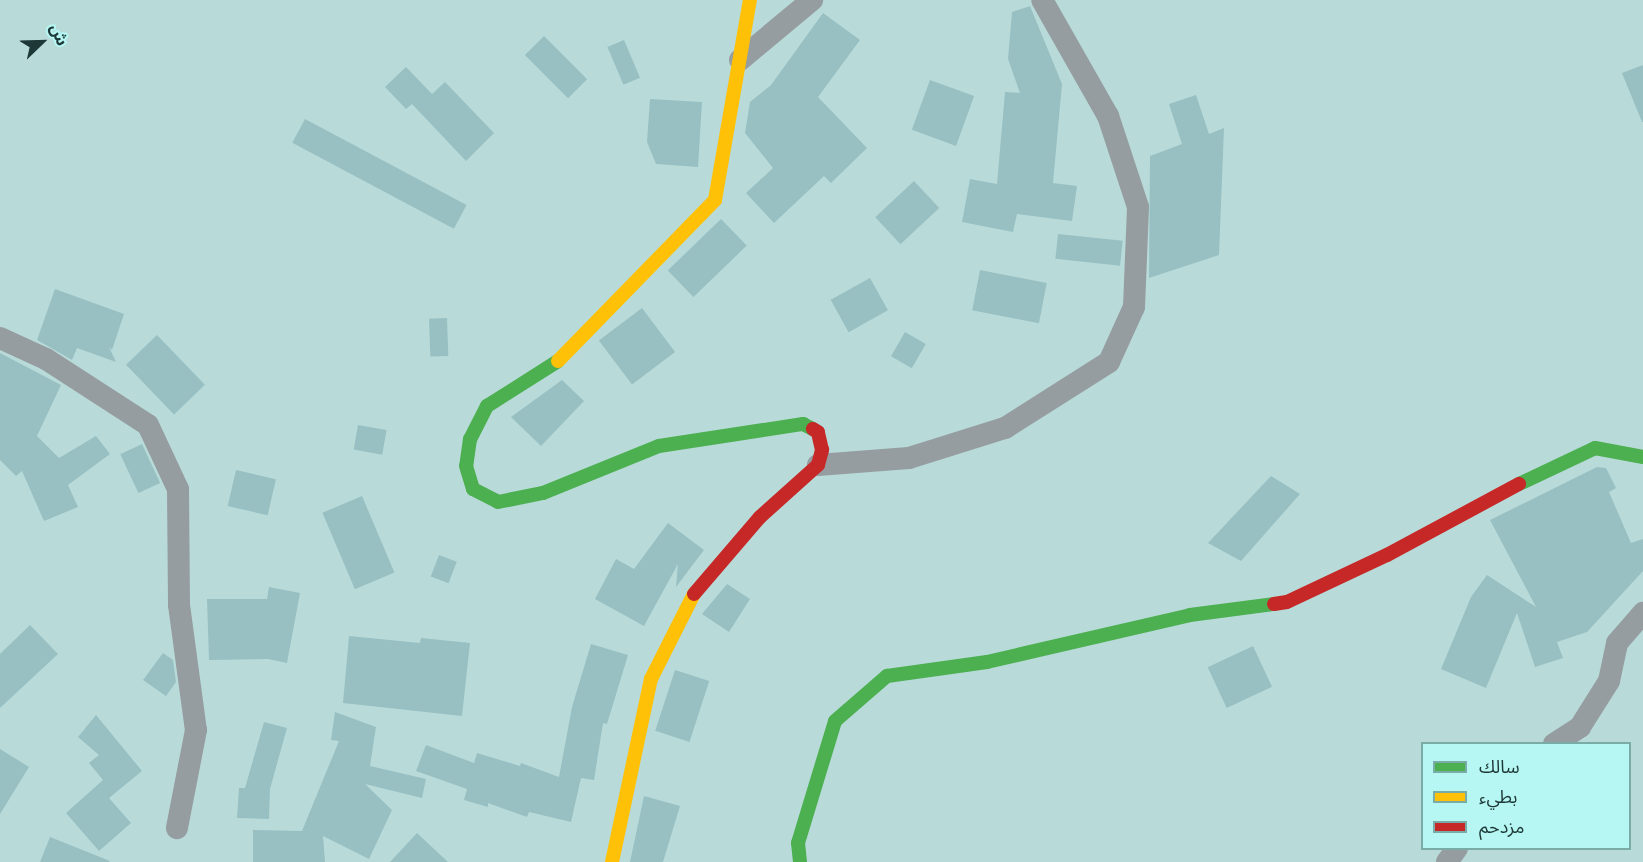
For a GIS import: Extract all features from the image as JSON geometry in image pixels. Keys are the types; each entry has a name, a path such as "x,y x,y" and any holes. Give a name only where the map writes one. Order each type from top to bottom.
{"street":[{"path":"612,862 651,679 687,603 760,517 818,465 822,450 818,432 803,424 659,446 543,493 498,502 473,489 466,465 471,439 487,406 567,356 715,200 750,0"},
{"path":"740,60 812,0"},
{"path":"818,465 909,458 1005,428 1109,362 1134,307 1138,207 1108,116 1042,0"},
{"path":"0,338 46,360 148,425 178,489 179,605 196,730 177,828"},
{"path":"800,862 798,843 836,721 887,676 987,663 1190,615 1287,602 1387,555 1545,470 1595,448 1643,457"},
{"path":"1557,742 1580,727 1609,681 1617,643 1643,613"},
{"path":"1447,862 1456,850"}],"building":[{"path":"1030,6 1062,84 1053,183 1077,186 1072,221 1017,214 1013,232 962,222 970,179 997,184 1005,92 1020,93 1008,59 1012,12"},
{"path":"823,13 860,40 818,97 867,148 831,183 824,176 774,223 746,193 773,168 745,133 750,102 771,85"},
{"path":"544,36 587,79 568,98 525,55"},
{"path":"624,40 640,78 623,85 607,47"},
{"path":"1643,65 1643,122 1642,122 1622,73"},
{"path":"406,67 432,94 445,82 494,133 466,161 412,104 406,109 385,87"},
{"path":"930,80 974,96 956,146 912,130"},
{"path":"1196,95 1209,134 1224,128 1219,255 1149,278 1150,156 1182,144 1169,104"},
{"path":"650,99 702,102 698,167 656,164 647,142"},
{"path":"305,119 467,205 454,229 292,143"},
{"path":"914,181 939,208 900,244 875,217"},
{"path":"721,219 747,246 693,297 668,270"},
{"path":"1058,234 1123,241 1120,266 1055,259"},
{"path":"980,270 1047,283 1039,323 972,310"},
{"path":"870,278 888,310 849,332 831,300"},
{"path":"55,289 124,314 112,350 109,347 116,362 77,348 72,360 37,340"},
{"path":"642,308 675,352 632,384 599,340"},
{"path":"447,318 448,356 430,357 429,319"},
{"path":"905,332 926,344 912,368 891,356"},
{"path":"157,335 205,385 174,415 126,365"},
{"path":"0,353 61,385 37,436 59,458 96,436 110,454 68,485 78,507 44,521 22,471 16,476 0,460"},
{"path":"562,380 584,401 541,446 511,417"},
{"path":"358,425 387,430 382,455 354,450"},
{"path":"142,444 160,483 138,493 120,454"},
{"path":"1597,467 1606,468 1616,488 1609,492 1631,543 1643,539 1643,571 1587,632 1557,642 1563,658 1535,667 1517,613 1486,688 1441,669 1471,597 1487,575 1536,607 1490,520"},
{"path":"236,470 276,479 268,515 228,506"},
{"path":"1271,476 1300,494 1241,561 1208,543"},
{"path":"362,496 394,572 355,589 322,513"},
{"path":"668,523 704,550 676,587 678,564 644,626 595,599 616,559 634,569"},
{"path":"439,555 457,562 448,583 431,576"},
{"path":"727,584 750,599 729,632 702,614"},
{"path":"269,587 300,593 287,663 268,659 209,660 207,599 267,599"},
{"path":"30,625 58,654 0,708 0,654"},
{"path":"349,636 420,643 421,638 470,643 462,716 343,703"},
{"path":"591,644 628,655 607,724 603,723 594,780 581,778 571,822 529,812 527,817 488,803 488,807 464,800 467,789 416,771 426,745 474,763 477,753 520,766 521,763 559,777 572,707"},
{"path":"1253,646 1272,687 1227,708 1208,667"},
{"path":"163,653 173,660 176,682 166,696 143,680"},
{"path":"675,670 709,681 689,742 655,731"},
{"path":"335,712 376,727 370,766 426,779 422,798 365,784 392,810 369,859 323,836 325,862 253,862 253,830 302,831 339,741 331,740"},
{"path":"96,715 142,771 109,798 131,823 99,851 66,813 103,780 89,763 99,755 78,737"},
{"path":"264,722 287,728 270,789 269,819 237,818 239,788 245,788"},
{"path":"0,749 29,767 0,814"},
{"path":"644,796 680,806 663,862 630,862"},
{"path":"417,833 448,862 390,862"},
{"path":"50,837 110,861 40,862"}],"traffic: fast":[{"path":"558,361 487,406 470,439 466,466 473,489 498,502 543,493 659,446 803,424 813,429"},
{"path":"1519,484 1595,448 1643,457"},
{"path":"800,862 798,843 835,721 887,676 987,662 1190,615 1274,604"}],"traffic: slow":[{"path":"558,361 715,200 750,0"},
{"path":"612,862 651,679 694,594"}],"traffic: jam":[{"path":"694,594 760,517 818,465 822,450 818,432 813,429"},
{"path":"1274,604 1287,602 1387,555 1519,484"}]}
